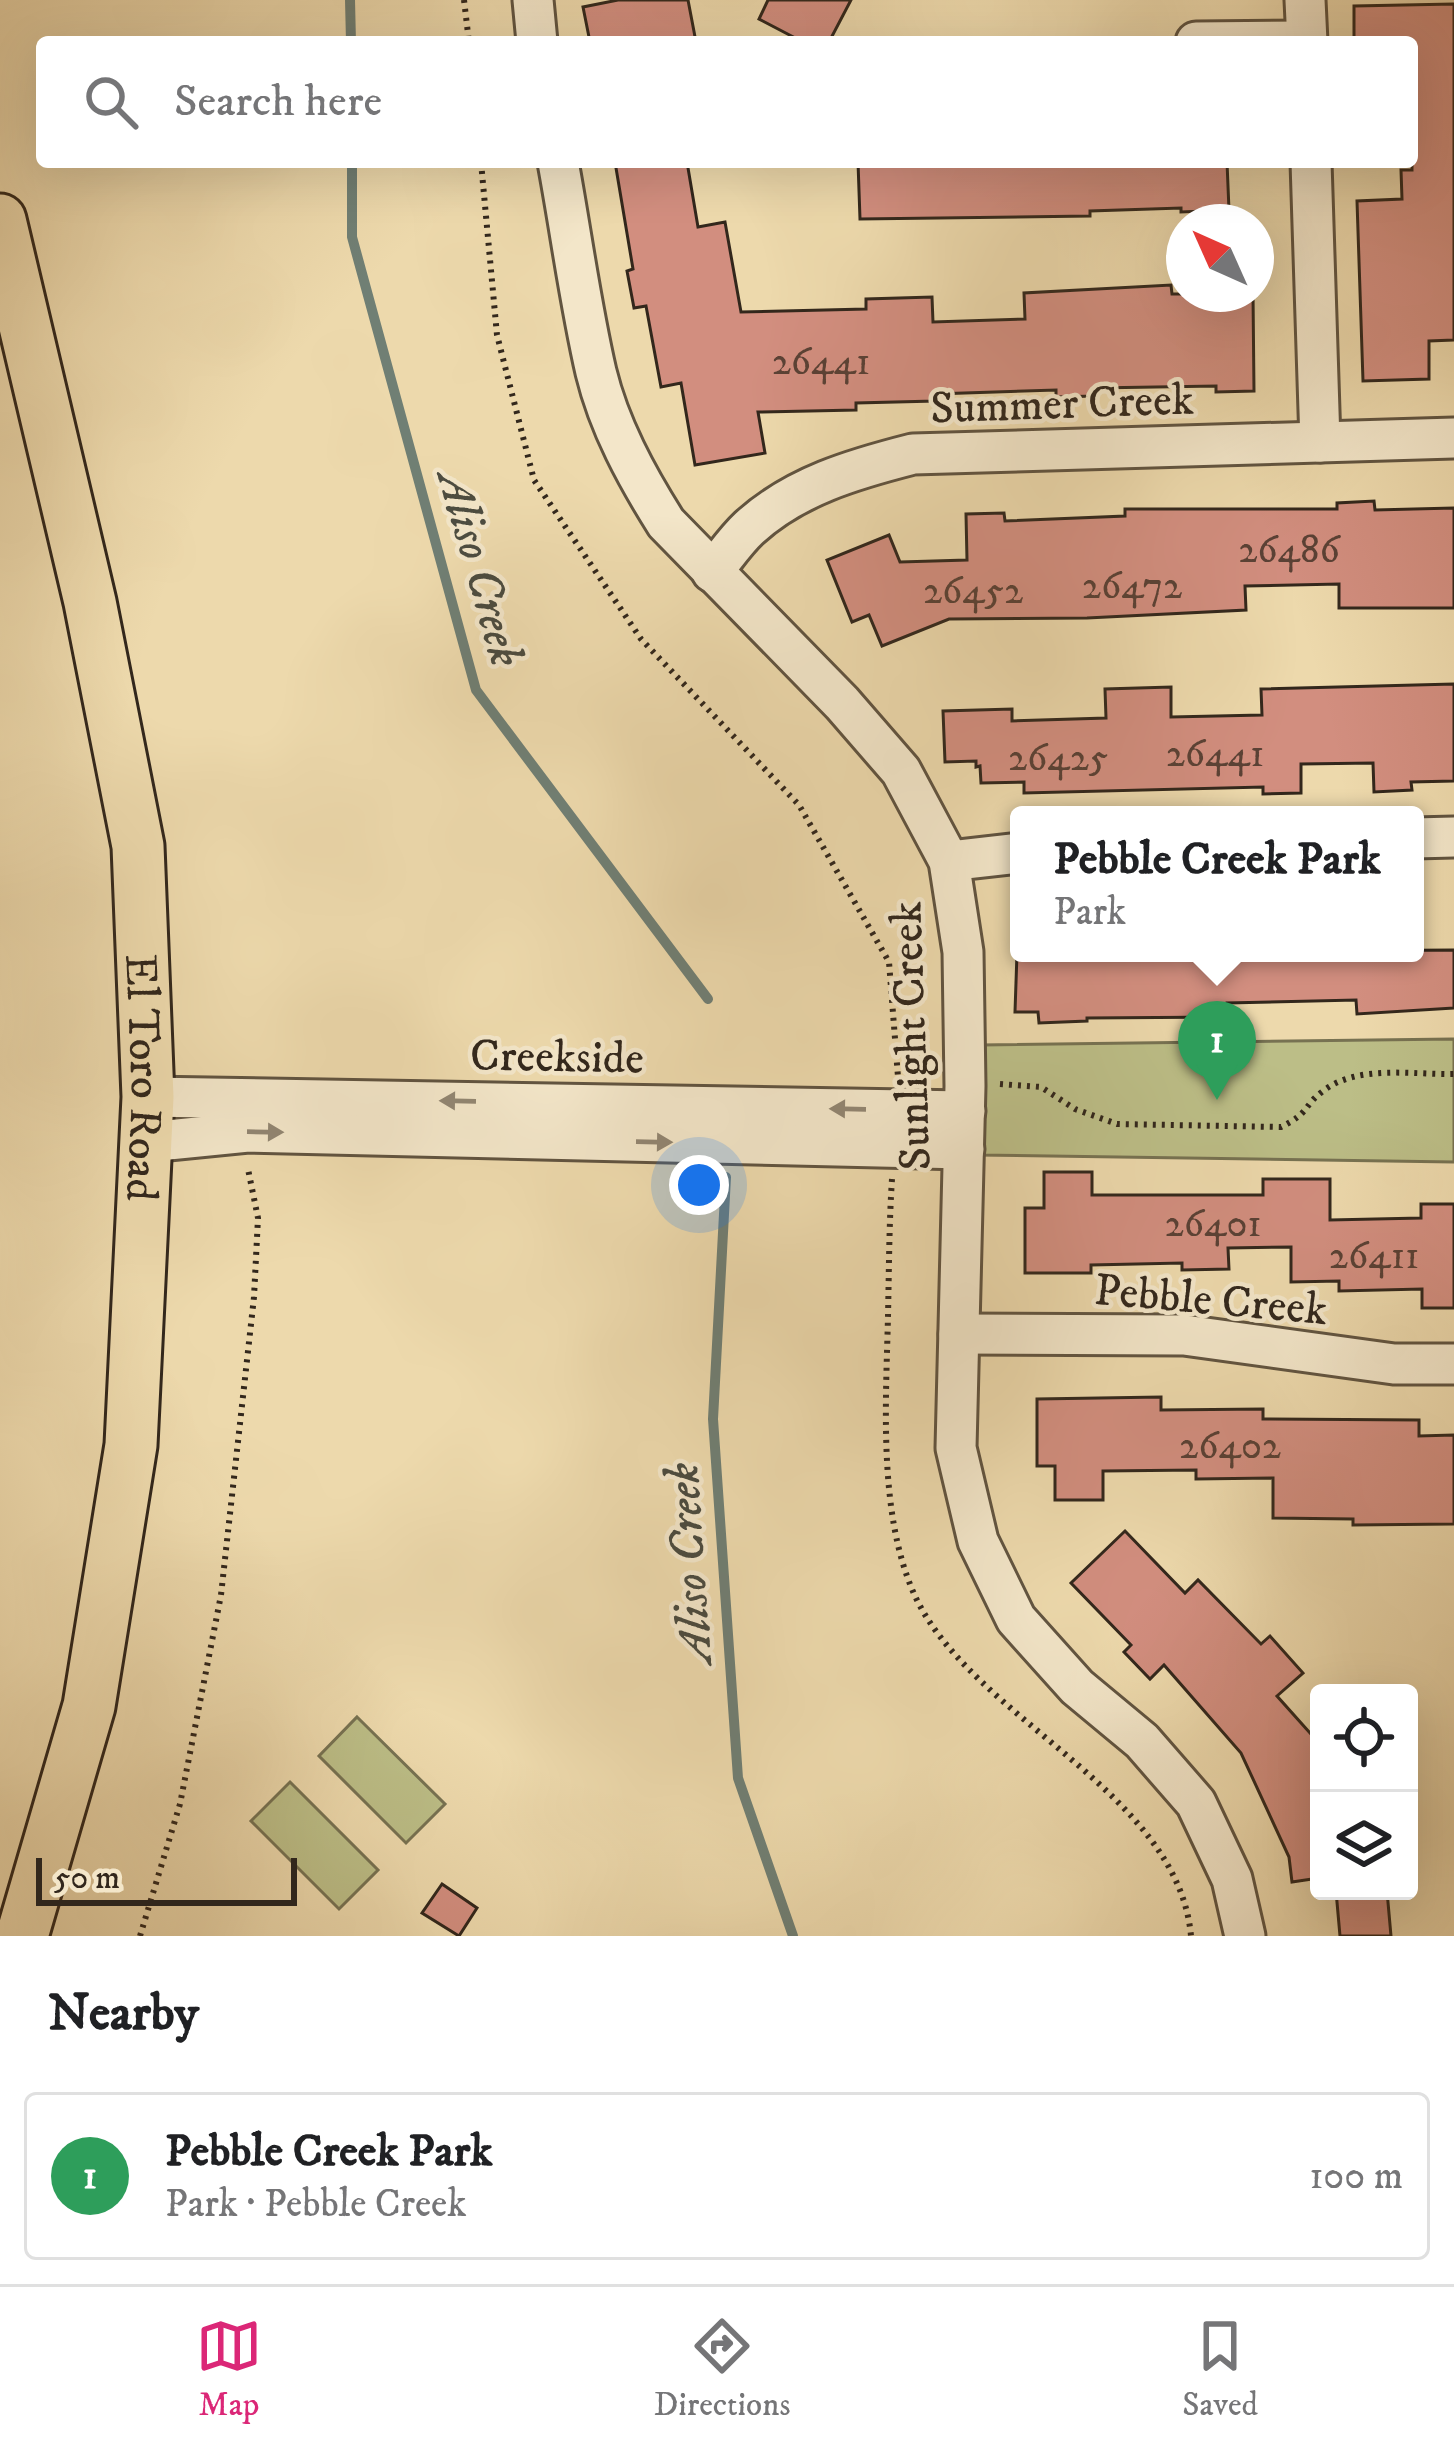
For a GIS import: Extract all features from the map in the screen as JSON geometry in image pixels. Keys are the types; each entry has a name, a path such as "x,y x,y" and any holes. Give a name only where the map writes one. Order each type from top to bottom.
{"main road":[{"name":"El Toro Road","path":"0,220 90,602 138,846 148,1119 130,1445 120,1510 89,1706 22,1936"}],"street":[{"path":"533,0 536,36"},
{"path":"1305,0 1307,36"},
{"name":"Sunlight Creek","path":"559,168 597,375 620,439 666,523 842,703 901,771 949,861 963,952 956,1448 977,1540 1016,1619 1077,1687 1142,1741 1196,1803 1232,1879 1245,1936"},
{"path":"1311,168 1320,442"},
{"name":"Summer Creek","path":"712,572 748,529 789,500 844,471 913,454 1454,438"},
{"path":"949,861 1010,854"},
{"name":"Creekside","path":"148,1119 900,1110 964,1115"},
{"name":"Creekside","path":"148,1119 248,1132 964,1115"},
{"name":"Pebble Creek","path":"959,1334 1184,1335 1394,1364 1454,1364"}],"path":[{"path":"464,0 468,36"},
{"path":"482,168 496,335 534,480 641,640 799,805 889,962 900,1110"},
{"path":"964,1115 1030,1084 1075,1109 1117,1124 1280,1127 1303,1116 1322,1091 1352,1076 1454,1074"},
{"path":"140,1936 180,1804 221,1595 254,1297 258,1218 248,1172"}],"green space":[{"path":"1454,1039 1454,1162 977,1155 981,1045"},
{"path":"357,1717 445,1804 406,1843 319,1756"},
{"path":"290,1782 378,1870 339,1909 251,1821"}],"building":[{"path":"618,0 688,0 695,36 589,36 583,7"},
{"path":"768,0 851,0 832,36 792,36 759,19"},
{"path":"1454,4 1454,340 1429,341 1429,379 1363,381 1357,201 1402,199 1401,170 1418,168 1418,36 1354,36 1354,6"},
{"path":"616,168 688,168 698,227 725,222 741,312 866,309 866,299 932,297 933,322 1025,319 1024,293 1166,285 1166,312 1253,312 1254,391 1216,392 1216,386 1095,388 1095,396 1056,397 1056,390 935,394 935,401 856,403 856,410 758,412 765,453 695,465 681,383 661,387 646,306 634,308 627,271 633,269"},
{"path":"858,168 1227,168 1229,204 1166,204 1166,208 1090,211 1090,216 860,219"},
{"path":"1374,501 1375,510 1454,508 1454,608 1339,608 1339,584 1245,586 1246,610 949,619 882,646 869,615 852,622 827,560 889,535 900,562 967,560 966,514 1004,513 1005,521 1125,516 1125,509 1337,509 1337,503"},
{"path":"1454,684 1454,781 1411,782 1412,790 1374,792 1373,763 1301,764 1301,793 1263,794 1263,787 1024,793 1024,782 981,783 976,761 945,762 943,711 1012,709 1012,721 1106,718 1105,689 1171,687 1171,717 1262,715 1261,689"},
{"path":"1424,950 1454,950 1454,1008 1357,1014 1356,1000 1227,1003 1227,1017 1039,1023 1038,1012 1015,1012 1017,962 1424,962"},
{"path":"1044,1172 1092,1172 1092,1195 1263,1195 1263,1179 1330,1179 1330,1220 1421,1218 1421,1204 1454,1204 1454,1308 1422,1308 1422,1289 1339,1291 1339,1281 1291,1282 1291,1247 1228,1248 1229,1269 1182,1270 1182,1263 1091,1265 1091,1273 1025,1273 1025,1208 1044,1208"},
{"path":"1161,1397 1161,1410 1263,1409 1263,1419 1419,1420 1419,1436 1454,1435 1454,1524 1353,1525 1353,1519 1273,1518 1273,1478 1196,1479 1196,1470 1103,1471 1103,1500 1055,1500 1055,1466 1037,1466 1037,1399"},
{"path":"1125,1531 1185,1593 1198,1580 1261,1644 1270,1636 1303,1673 1277,1696 1310,1733 1310,1879 1292,1882 1289,1857 1241,1753 1164,1665 1150,1679 1124,1652 1131,1645 1071,1583"},
{"path":"442,1884 477,1908 459,1936 422,1913"},
{"path":"1337,1900 1388,1900 1391,1936 1340,1936"}],"waterway":[{"name":"Aliso Creek","path":"350,0 351,36"},
{"name":"Aliso Creek","path":"352,168 352,237 476,690 708,999"},
{"name":"Aliso Creek","path":"726,1177 713,1419 738,1778 793,1936"}],"place":[{"name":"Pebble Creek Park","path":"1217,1100"}]}
